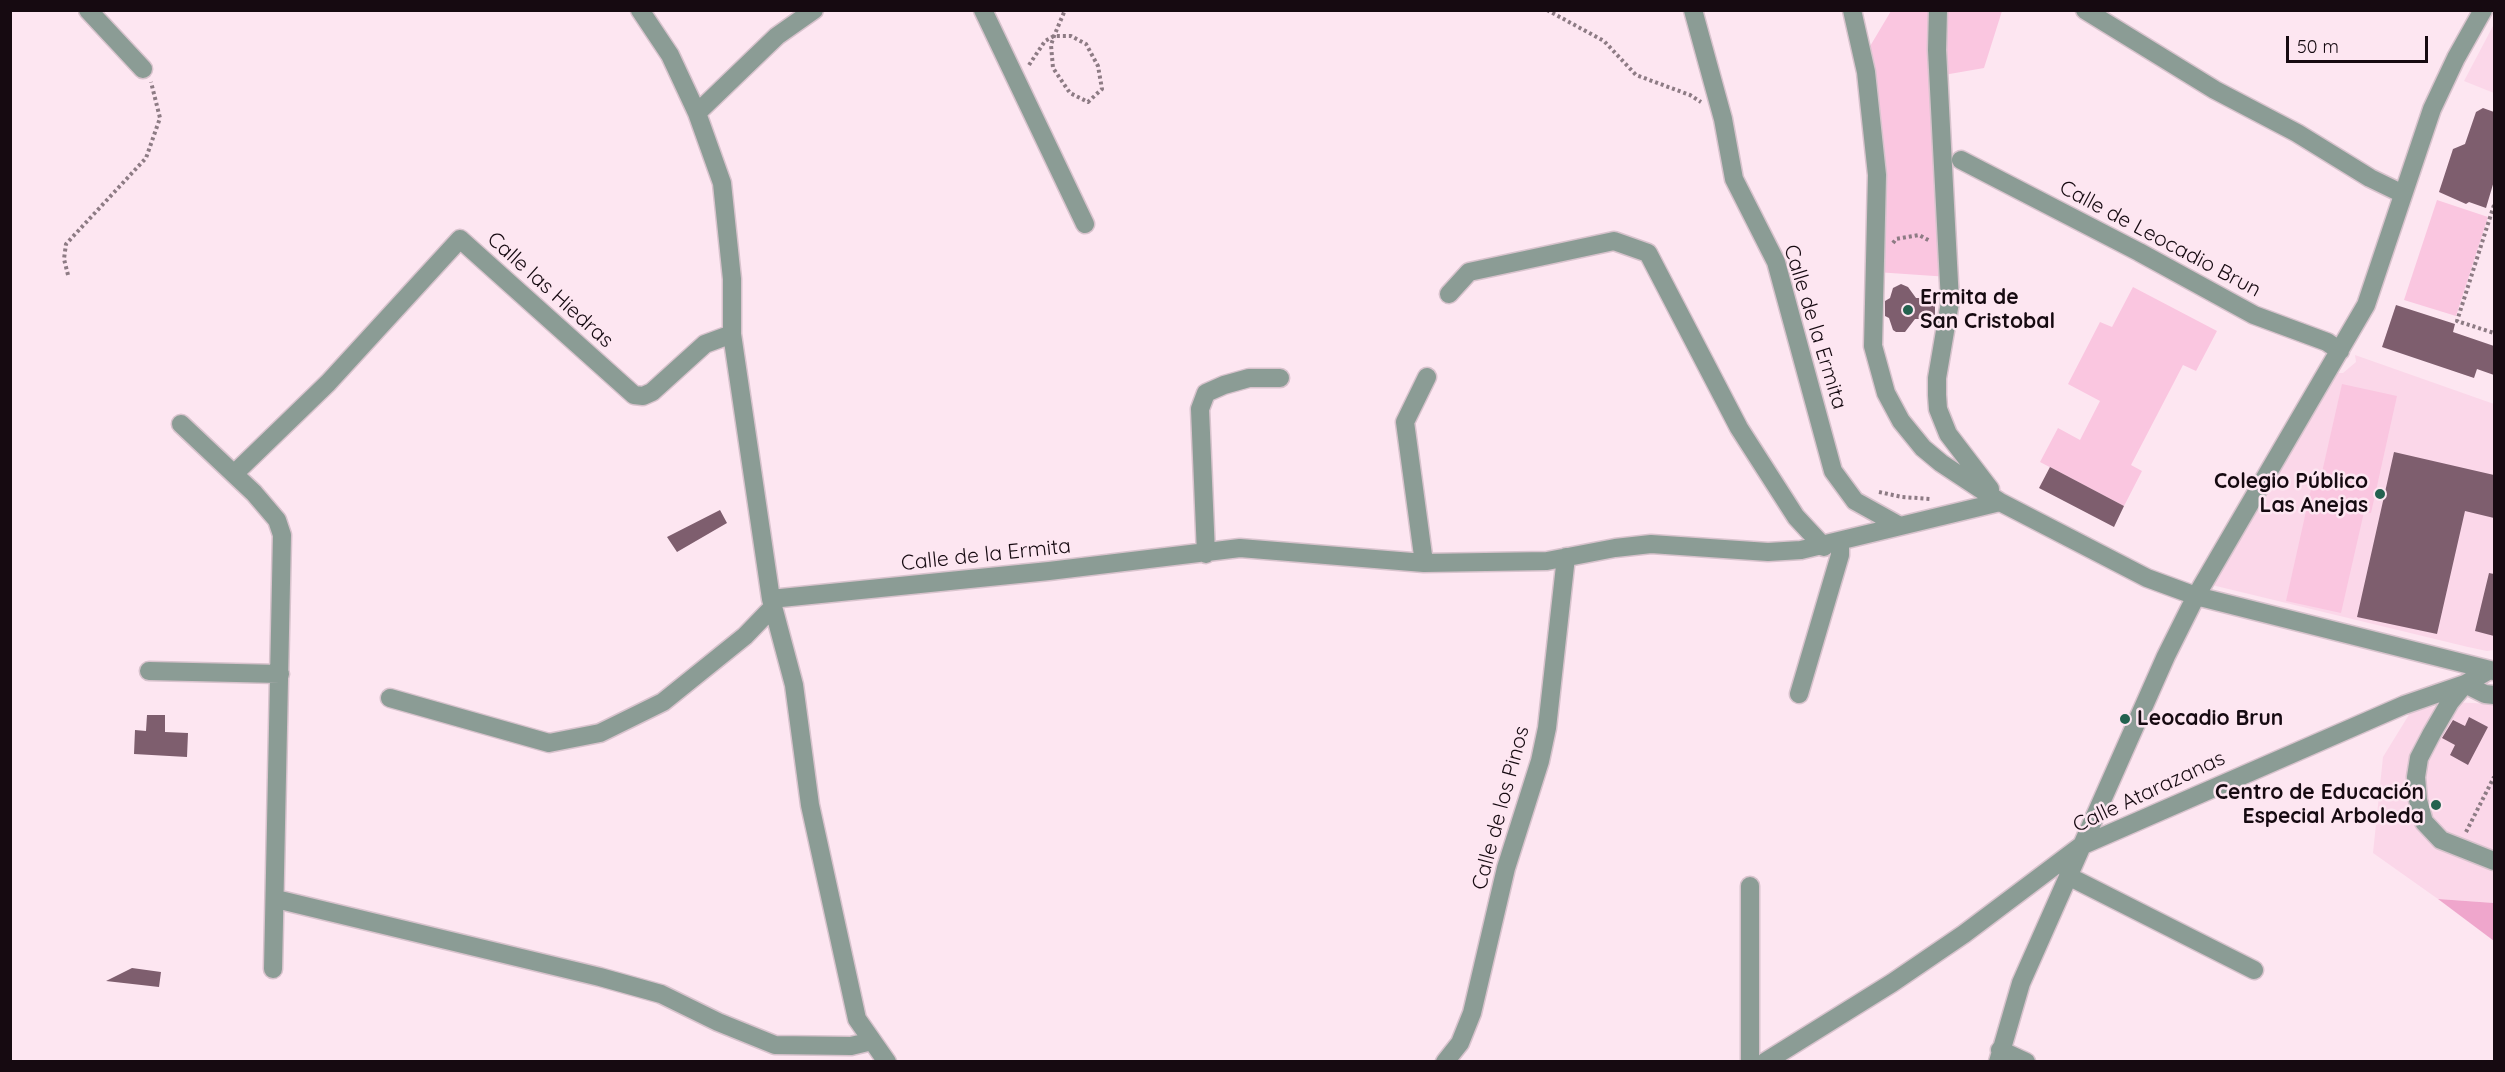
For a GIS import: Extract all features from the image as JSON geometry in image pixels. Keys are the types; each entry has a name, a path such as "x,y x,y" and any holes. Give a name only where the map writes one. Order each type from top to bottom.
{"street":[{"path":"88,10 143,69"},
{"path":"640,10 670,55 698,113 722,183 732,279 732,334 771,603 795,685 810,805 857,1019 887,1062"},
{"path":"698,113 777,36 814,10"},
{"path":"983,10 1085,224"},
{"name":"Calle de la Ermita","path":"1693,10 1723,118 1734,179 1776,262 1833,471 1855,501 1900,526"},
{"path":"1852,10 1866,72 1877,175 1873,346 1886,393 1906,428 1923,448 1941,463 2000,502 2146,578 2196,596 2491,671"},
{"path":"1938,10 1938,58 1950,302 1936,378 1938,409 1948,434 2000,502"},
{"path":"2085,10 2215,90 2289,128 2370,178 2403,194"},
{"path":"2025,1062 1999,1056 2021,983 2067,876 2166,656 2196,596 2366,305 2432,109 2456,58 2483,10"},
{"name":"Calle de Leocadio Brun","path":"1961,159 2254,315 2328,342 2340,351"},
{"name":"Calle las Hiedras","path":"235,473 328,383 460,239 634,395 643,396 652,392 705,344 732,334"},
{"path":"1449,294 1469,272 1614,241 1648,253 1739,428 1796,517 1832,544 1840,555 1799,693"},
{"path":"1424,562 1405,422 1427,377"},
{"path":"1206,554 1200,409 1206,393 1250,378 1280,378"},
{"path":"181,424 235,473 273,514 282,535 273,969"},
{"name":"Calle de la Ermita","path":"771,603 1206,554 1240,548 1424,562 1531,562 1651,544 1767,552 1832,544 2000,502"},
{"name":"Calle de los Pinos","path":"1445,1062 1460,1043 1472,1013 1506,868 1540,761 1547,728 1566,557"},
{"path":"390,698 549,743 600,734 663,702 746,636 771,603"},
{"path":"2446,690 2457,663"},
{"path":"149,671 280,675"},
{"name":"Calle Atarazanas","path":"1765,1062 1892,983 1955,940 2081,846 2404,705 2465,684 2491,671"},
{"path":"2494,694 2485,694 2465,684 2450,702 2432,733 2419,758 2416,777 2418,800 2424,822 2441,840 2494,861"},
{"path":"2067,876 2254,970"},
{"path":"1749,1062 1750,886"},
{"path":"276,899 600,977 661,994 728,1026 775,1045 851,1046 872,1041"}],"path":[{"path":"1013,73 1030,64 1045,41 1054,36 1071,36 1086,44 1098,66 1102,89 1088,102 1070,93 1053,68 1051,45 1054,36 1065,10"},
{"path":"1547,10 1604,41 1636,75 1690,95 1723,118"},
{"path":"68,275 64,259 66,244 146,158 160,118 153,86 143,69"},
{"path":"2494,205 2457,321 2494,333"},
{"path":"1891,247 1896,239 1919,236 1948,253"},
{"path":"1869,490 1902,497 1938,498"},
{"path":"2459,846 2494,777"}],"shaded area":[{"path":"1891,11 2002,11 1984,68 1938,76 1949,277 1876,272 1863,58"},
{"path":"2494,24 2494,93 2464,81"},
{"path":"2437,200 2488,217 2456,316 2404,300"},
{"path":"2133,287 2217,331 2196,371 2183,365 2131,465 2142,471 2124,506 2040,462 2058,428 2080,440 2100,401 2068,384 2100,322 2112,327"},
{"name":"Colegio Público Las Anejas","path":"2355,355 2494,404 2494,650 2468,647 2212,585 2338,373 2343,373 2356,362"},
{"path":"2342,384 2397,396 2371,513 2364,512 2341,613 2286,601 2311,489 2318,490"},
{"name":"Centro de Educación Especial Arboleda","path":"2450,702 2494,704 2494,903 2438,899 2373,853 2383,757 2410,713"},
{"path":"2438,899 2494,903 2494,941"}],"building":[{"path":"2483,108 2494,112 2494,181 2486,208 2469,202 2466,204 2439,192 2453,149 2465,144 2476,112"},
{"name":"Ermita de San Cristobal","path":"1901,284 1908,287 1916,298 1935,298 1935,319 1915,319 1905,332 1893,330 1889,318 1885,316 1885,301 1890,298 1893,288"},
{"path":"2396,305 2455,324 2453,332 2494,346 2494,375 2477,369 2474,378 2382,347"},
{"path":"2394,452 2494,475 2494,518 2465,511 2437,634 2357,617"},
{"path":"2050,467 2124,506 2114,527 2039,488"},
{"path":"720,510 727,523 677,552 667,537"},
{"path":"2489,573 2494,574 2494,636 2475,631"},
{"path":"147,715 165,715 165,732 188,733 187,757 134,754 135,730 146,731"},
{"path":"2469,717 2488,727 2468,765 2450,755 2455,745 2442,738 2453,720 2465,726"},
{"path":"132,968 161,972 159,987 106,981"}],"place":[{"name":"Ermita de San Cristobal","path":"1908,310"},
{"name":"Colegio Público Las Anejas","path":"2380,494"},
{"name":"Leocadio Brun","path":"2125,719"},
{"name":"Centro de Educación Especial Arboleda","path":"2436,805"}]}
